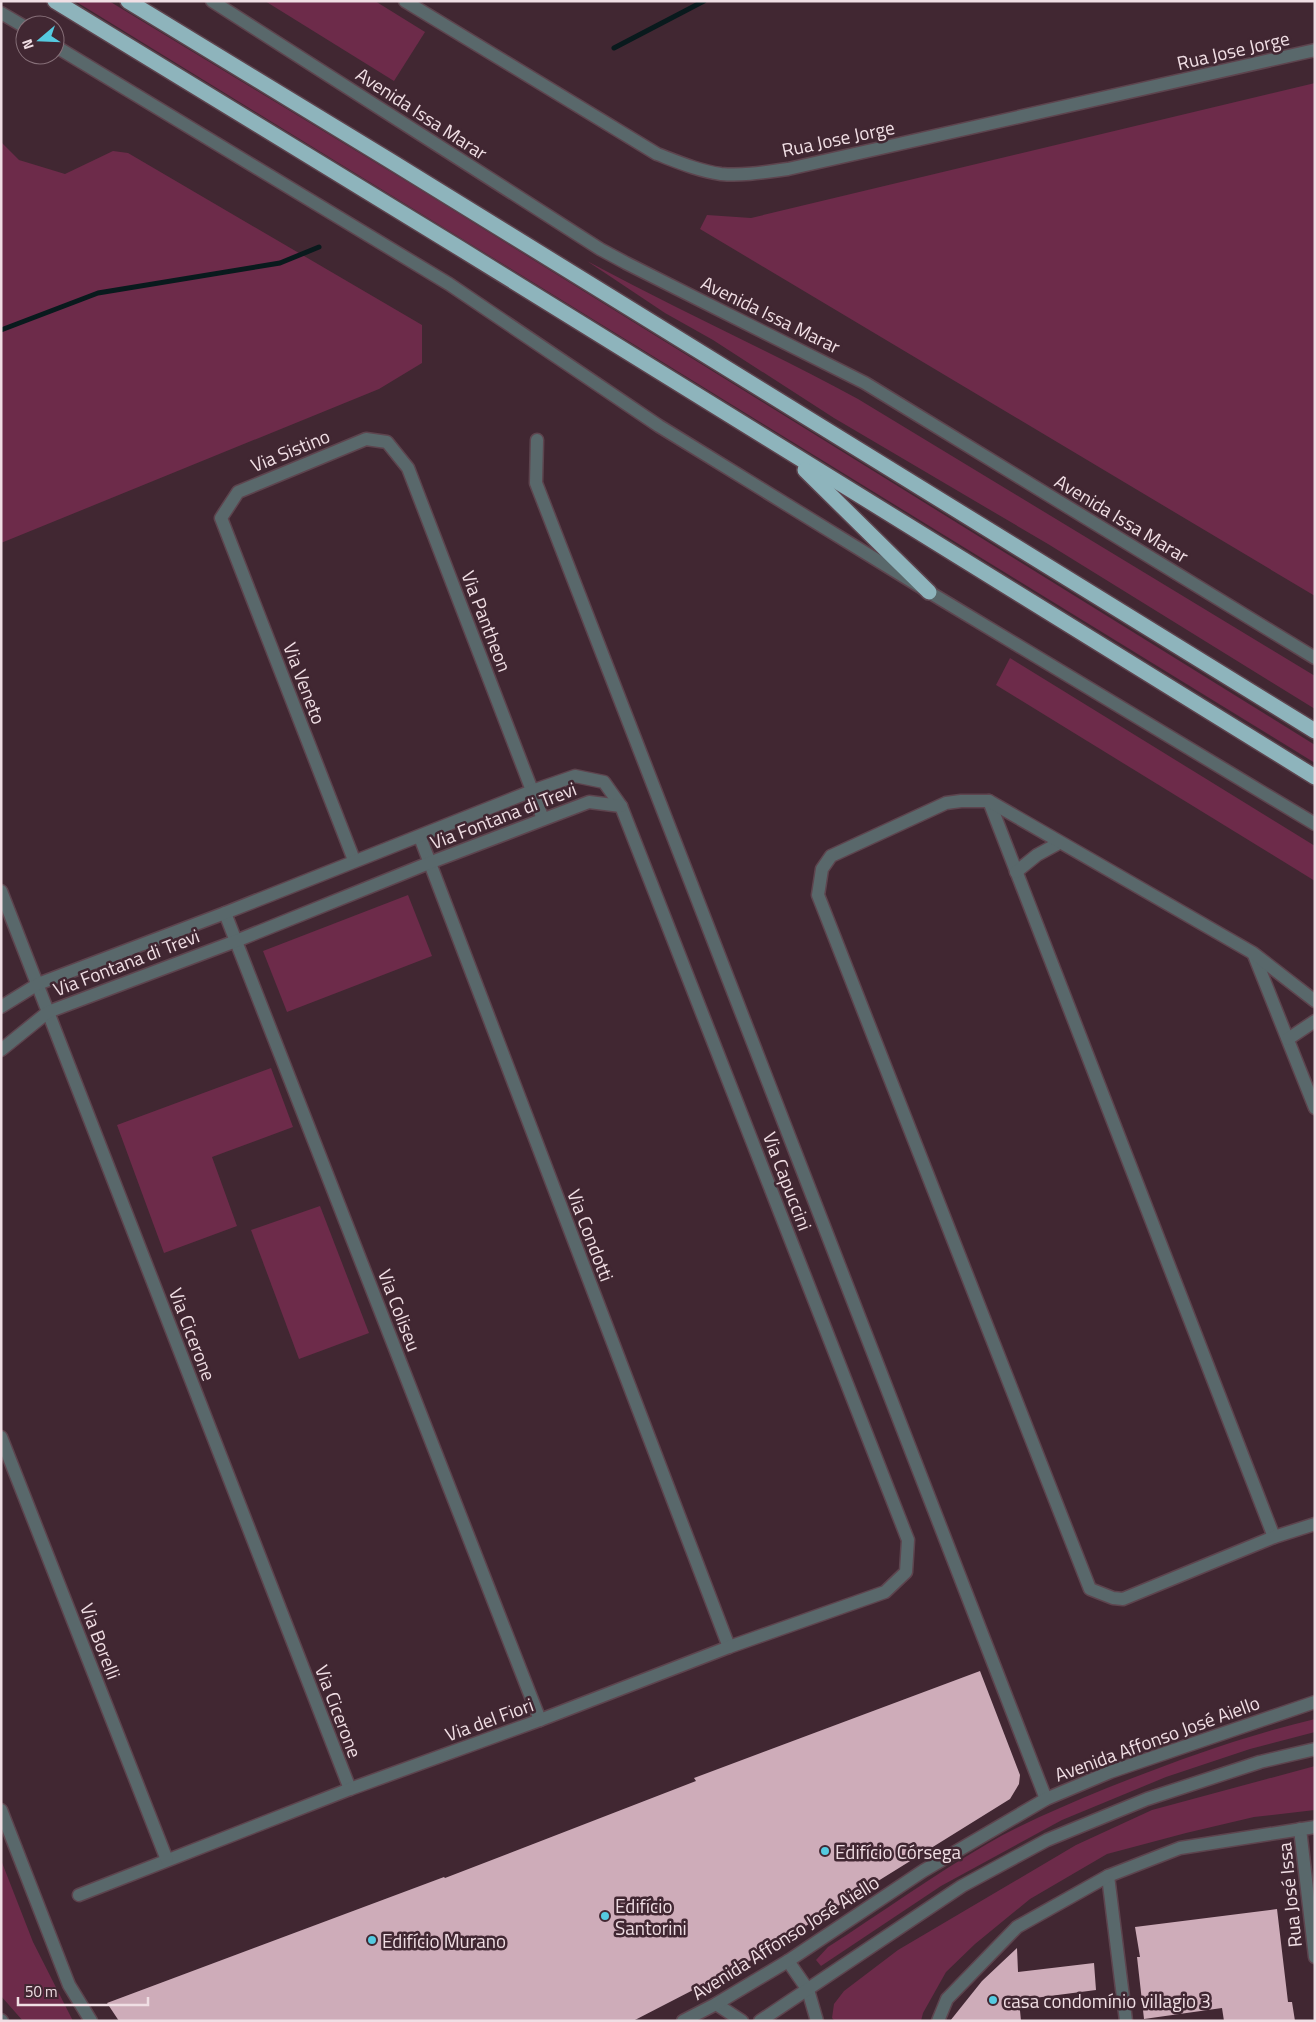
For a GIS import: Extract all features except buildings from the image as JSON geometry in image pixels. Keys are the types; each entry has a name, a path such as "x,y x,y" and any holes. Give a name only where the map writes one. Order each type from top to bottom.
{"highway":[{"path":"55,1 461,249 1315,777"},
{"path":"128,1 1315,731"},
{"path":"786,451 929,592"}],"street":[{"name":"Avenida Issa Marar","path":"212,1 592,244 626,263 866,383 1315,658"},
{"name":"Rua Jose Jorge","path":"405,1 657,154 688,166 721,174 758,174 788,169 1315,50"},
{"path":"1,13 15,22"},
{"path":"65,52 449,284 659,426 929,592 1315,824"},
{"name":"Via Sistino","path":"221,518 238,492 366,439 386,442"},
{"path":"536,440 536,483 1046,1799"},
{"name":"Via Pantheon","path":"386,442 408,468 543,820"},
{"name":"Via Veneto","path":"221,518 354,860"},
{"name":"Via Fontana di Trevi","path":"1,1007 38,984 225,913 354,860 420,837 532,791 575,776 604,782 621,806"},
{"path":"1315,1002 1253,953 989,802 961,801 946,803 831,856 822,870 818,895 1090,1589 1113,1598 1123,1599 1274,1537 1315,1524"},
{"name":"Via Fontana di Trevi","path":"1,1050 48,1012 236,941 429,863 589,802 621,806"},
{"path":"989,802 1274,1537"},
{"name":"Via Capuccini","path":"621,806 908,1540 906,1572"},
{"name":"Via Condotti","path":"420,837 729,1647"},
{"path":"1016,872 1037,855 1058,843"},
{"name":"Via Cicerone","path":"1,891 350,1789"},
{"name":"Via Coliseu","path":"225,913 540,1720"},
{"path":"1253,953 1315,1108"},
{"path":"1288,1039 1315,1021"},
{"name":"Via Borelli","path":"1,1437 166,1860"},
{"name":"Via del Fiori","path":"80,1896 166,1860 350,1789 540,1720 729,1647 885,1592 906,1572"},
{"name":"Avenida Affonso José Aiello","path":"684,2021 788,1961 923,1871 1046,1799 1110,1772 1315,1702"},
{"path":"760,2021 962,1886 1047,1840 1147,1799 1260,1762 1315,1749"},
{"path":"1,1810 69,1985 91,2021"},
{"path":"938,2021 947,1998 1017,1927 1108,1876 1180,1848 1315,1827"},
{"name":"Rua José Issa","path":"1300,1828 1315,1958"},
{"path":"1108,1876 1126,2021"},
{"path":"788,1961 808,1990 817,2021"},
{"path":"716,2004 742,2021"}],"shaded area":[{"path":"75,1 109,1 419,189 1315,745 1315,763"},
{"path":"265,1 375,1 425,32 394,81"},
{"path":"1315,83 1315,596 700,229 707,215 751,218"},
{"path":"1,142 19,160 65,174 113,151 128,153 422,325 422,363 379,389 1,543"},
{"path":"587,261 858,399 1315,676 1315,709 1048,544 834,418 713,340 665,313"},
{"path":"1010,658 1315,846 1315,881 996,685"},
{"path":"408,895 432,956 287,1012 263,951"},
{"path":"271,1068 293,1127 212,1157 237,1226 164,1253 117,1125"},
{"path":"320,1206 369,1333 299,1359 251,1230"},
{"path":"1315,1719 1315,1732 1250,1749 1166,1777 1062,1820 941,1886 821,1966 816,1960 828,1947 946,1869 1001,1836 1031,1821 1107,1788 1184,1759 1235,1741"},
{"path":"1315,1766 1315,1810 1254,1817 1107,1854 1030,1899 975,1944 946,1972 923,2013 921,2021 835,2021 832,2018 834,2004 844,1991 898,1950 1076,1845 1152,1810"},
{"path":"1,1860 33,1942 73,2021 23,2021 1,1996"}],"waterway":[{"path":"614,48 704,1"},
{"path":"1,330 98,293 280,263 319,247"}],"place":[{"name":"Edifício Córsega","path":"825,1851"},
{"name":"Edifício Santorini","path":"605,1916"},
{"name":"Edifício Murano","path":"372,1940"},
{"name":"casa condomínio villagio 3","path":"993,2000"}]}
